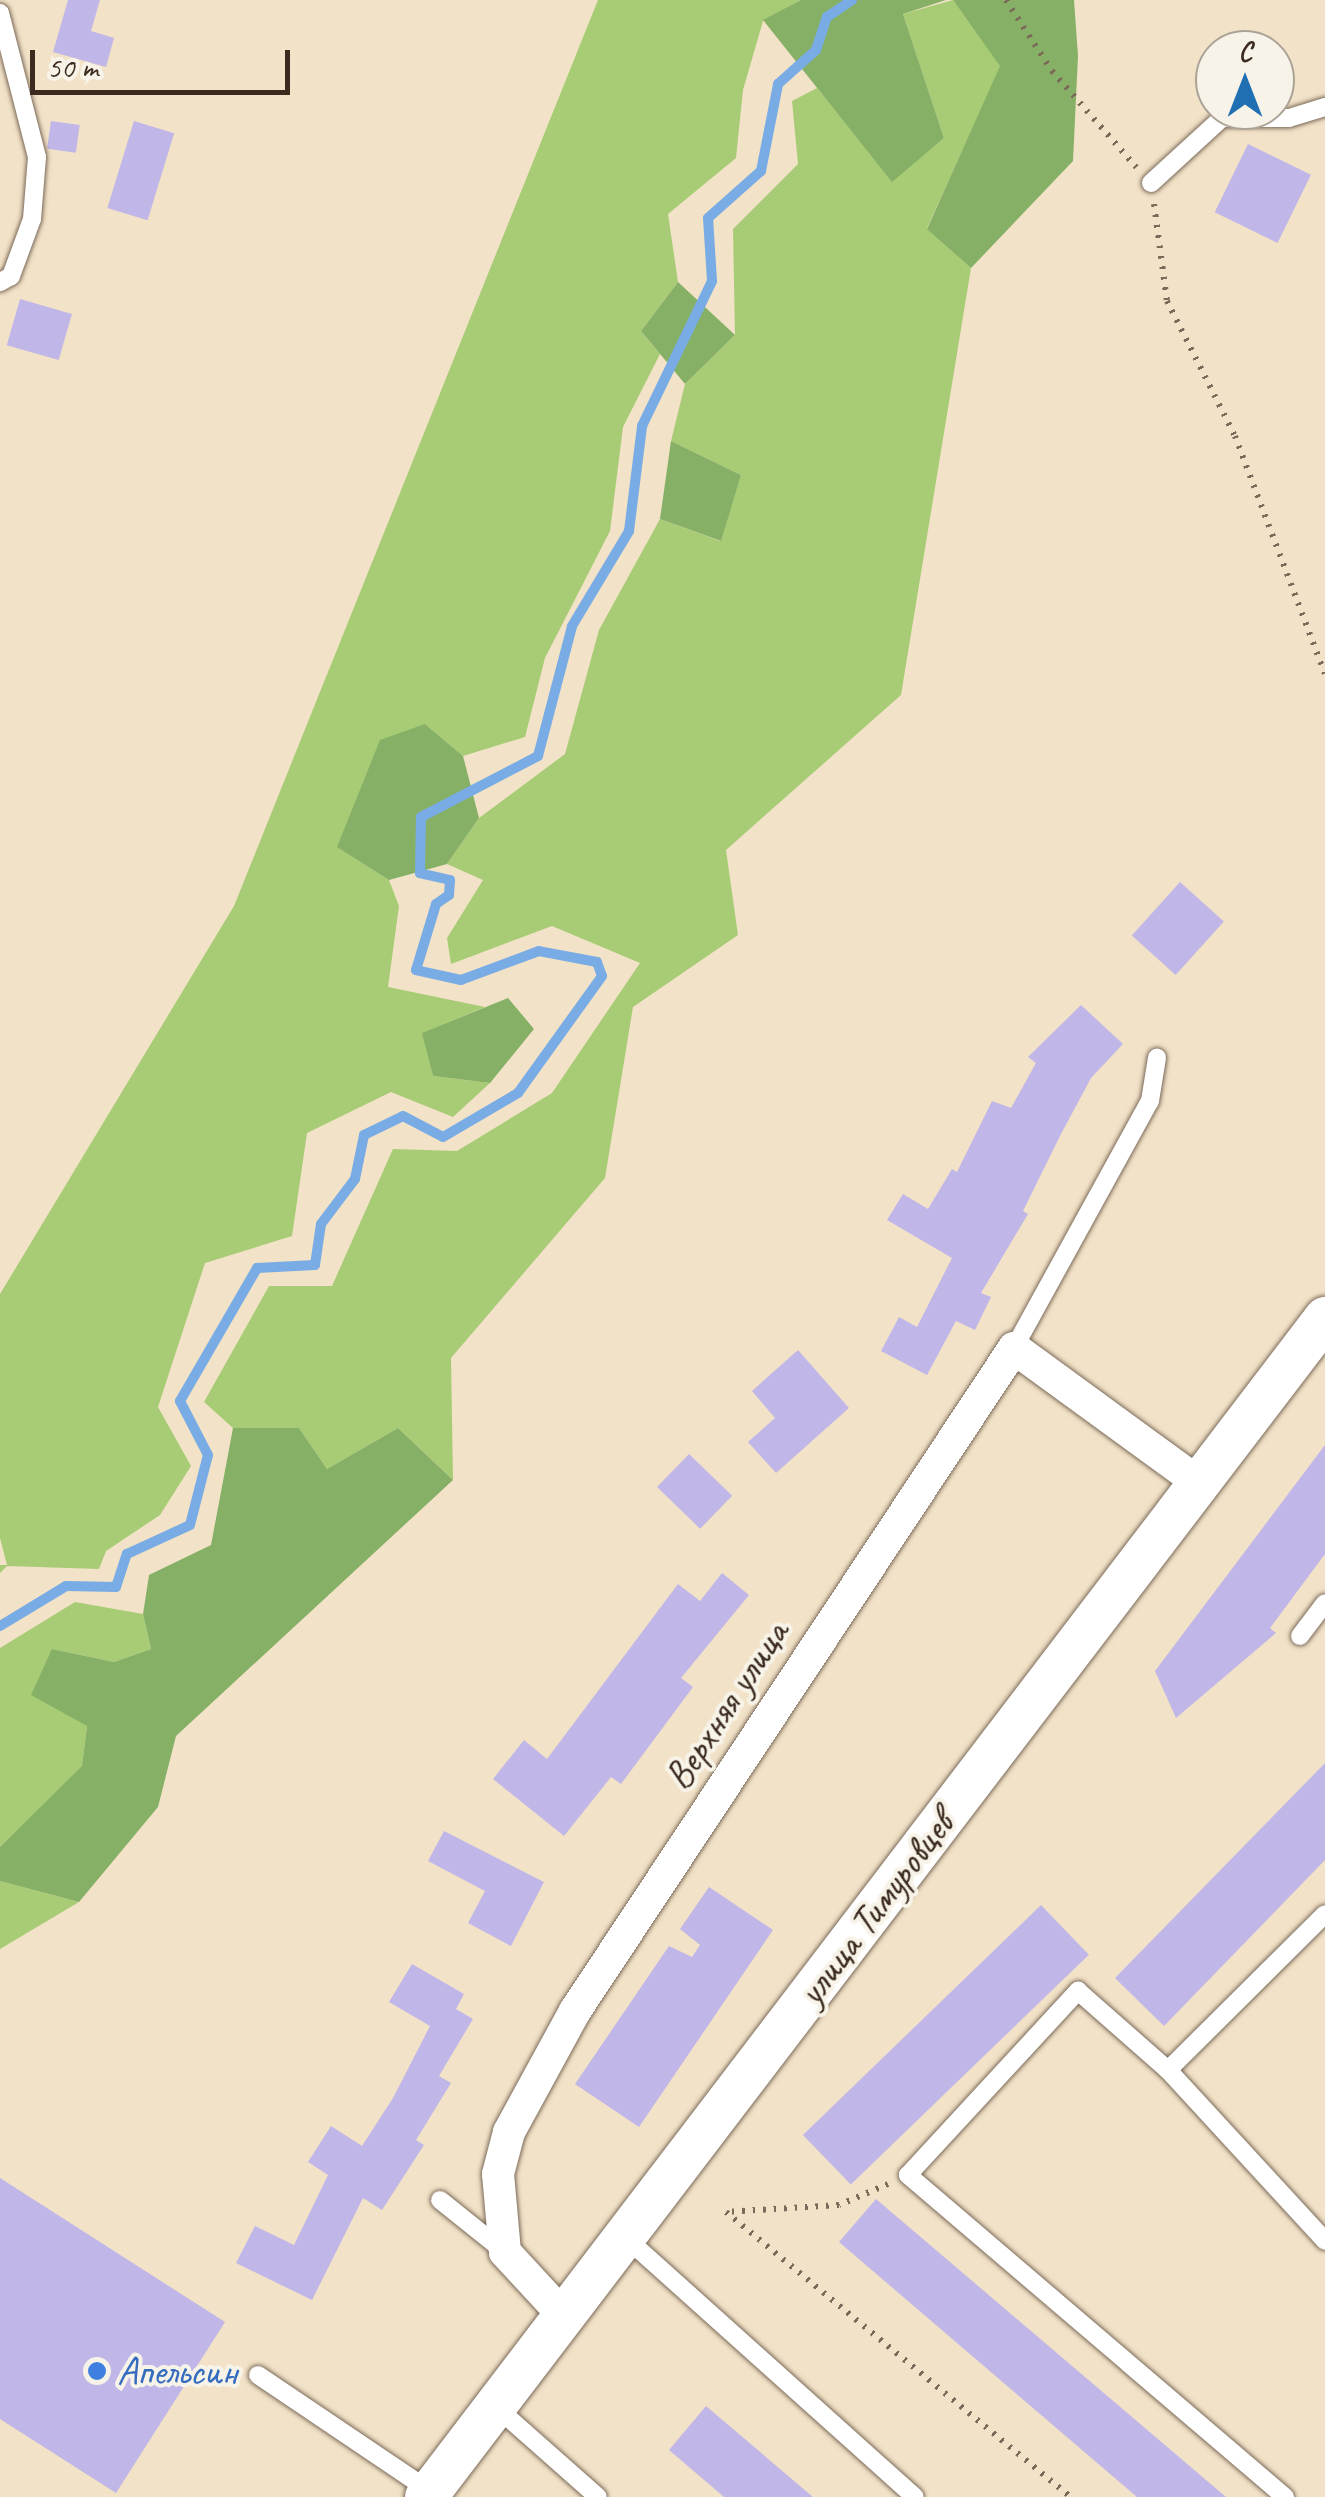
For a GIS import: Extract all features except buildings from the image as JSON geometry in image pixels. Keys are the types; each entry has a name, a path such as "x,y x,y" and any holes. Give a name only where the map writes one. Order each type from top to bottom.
{"street":[{"name":"улица Тимуровцев","path":"428,2494 1325,1318"},
{"path":"1014,1348 1199,1483"},
{"name":"Верхняя улица","path":"505,2252 498,2174 509,2132 575,2011 1014,1348"},
{"path":"505,2252 564,2316"}],"lane":[{"path":"0,13 37,156 32,219 11,276 0,282"},
{"path":"1151,183 1222,118 1289,118 1325,107"},
{"path":"1014,1348 1150,1101 1157,1058"},
{"path":"1300,1636 1325,1603"},
{"path":"1168,2070 1325,1914"},
{"path":"1285,2497 908,2175 1078,1991 1168,2070 1321,2230"},
{"path":"440,2200 505,2252"},
{"path":"624,2237 915,2497"},
{"path":"258,2376 428,2494"},
{"path":"495,2406 590,2494"}],"path":[{"path":"1006,0 1052,71 1151,183 1167,301 1236,436 1325,674"},
{"path":"908,2175 838,2205 726,2212 1070,2497"}],"green space":[{"path":"598,0 801,0 763,21 743,90 736,158 668,214 678,282 641,331 660,354 623,427 610,531 545,658 525,737 463,756 425,724 338,847 389,880 399,906 388,987 485,1007 423,1033 433,1076 490,1083 453,1117 391,1092 307,1133 292,1236 205,1263 158,1407 191,1466 160,1515 106,1551 99,1569 7,1566 0,1573 0,1565 7,1565 0,1538 0,1294 234,906"},
{"path":"801,0 946,0 903,14 944,138 892,182 763,20"},
{"path":"953,0 1001,66 927,228 971,268 901,695 726,850 738,935 633,1007 605,1178 451,1358 453,1480 398,1428 327,1469 299,1428 233,1428 204,1402 269,1286 332,1286 393,1149 457,1151 552,1093 640,963 552,926 451,964 447,938 483,880 447,864 479,818 565,754 599,630 660,519 720,541 741,475 671,441 685,384 735,335 733,229 798,164 792,101 817,88 892,181 944,138 903,14"},
{"path":"953,0 1074,0 1078,56 1073,161 971,268 927,229 1000,66"},
{"path":"678,282 735,335 685,384 641,331"},
{"path":"671,441 741,475 721,541 660,519"},
{"path":"425,724 463,756 479,818 447,864 389,880 337,847 380,740"},
{"path":"508,998 534,1029 490,1083 433,1076 422,1033"},
{"path":"233,1428 299,1428 327,1469 398,1428 453,1480 176,1736 158,1807 79,1902 0,1881 0,1847 82,1766 87,1726 31,1695 52,1649 114,1662 151,1649 143,1614 149,1575 211,1545"},
{"path":"75,1602 143,1614 151,1649 114,1662 52,1649 87,1726 82,1767 0,1847 0,1648"},
{"path":"0,1881 79,1902 0,1949"}],"waterway":[{"path":"0,1626 66,1586 116,1587 127,1554 190,1525 208,1455 180,1401 257,1268 315,1265 321,1224 355,1179 364,1135 403,1116 443,1137 518,1093 602,976 597,962 539,951 461,980 416,970 436,904 449,895 450,880 420,873 421,817 538,756 572,626 629,531 642,426 712,281 708,218 761,171 778,84 816,50 827,17 852,0"}],"place":[{"name":"Апельсин","path":"97,2371"}]}
